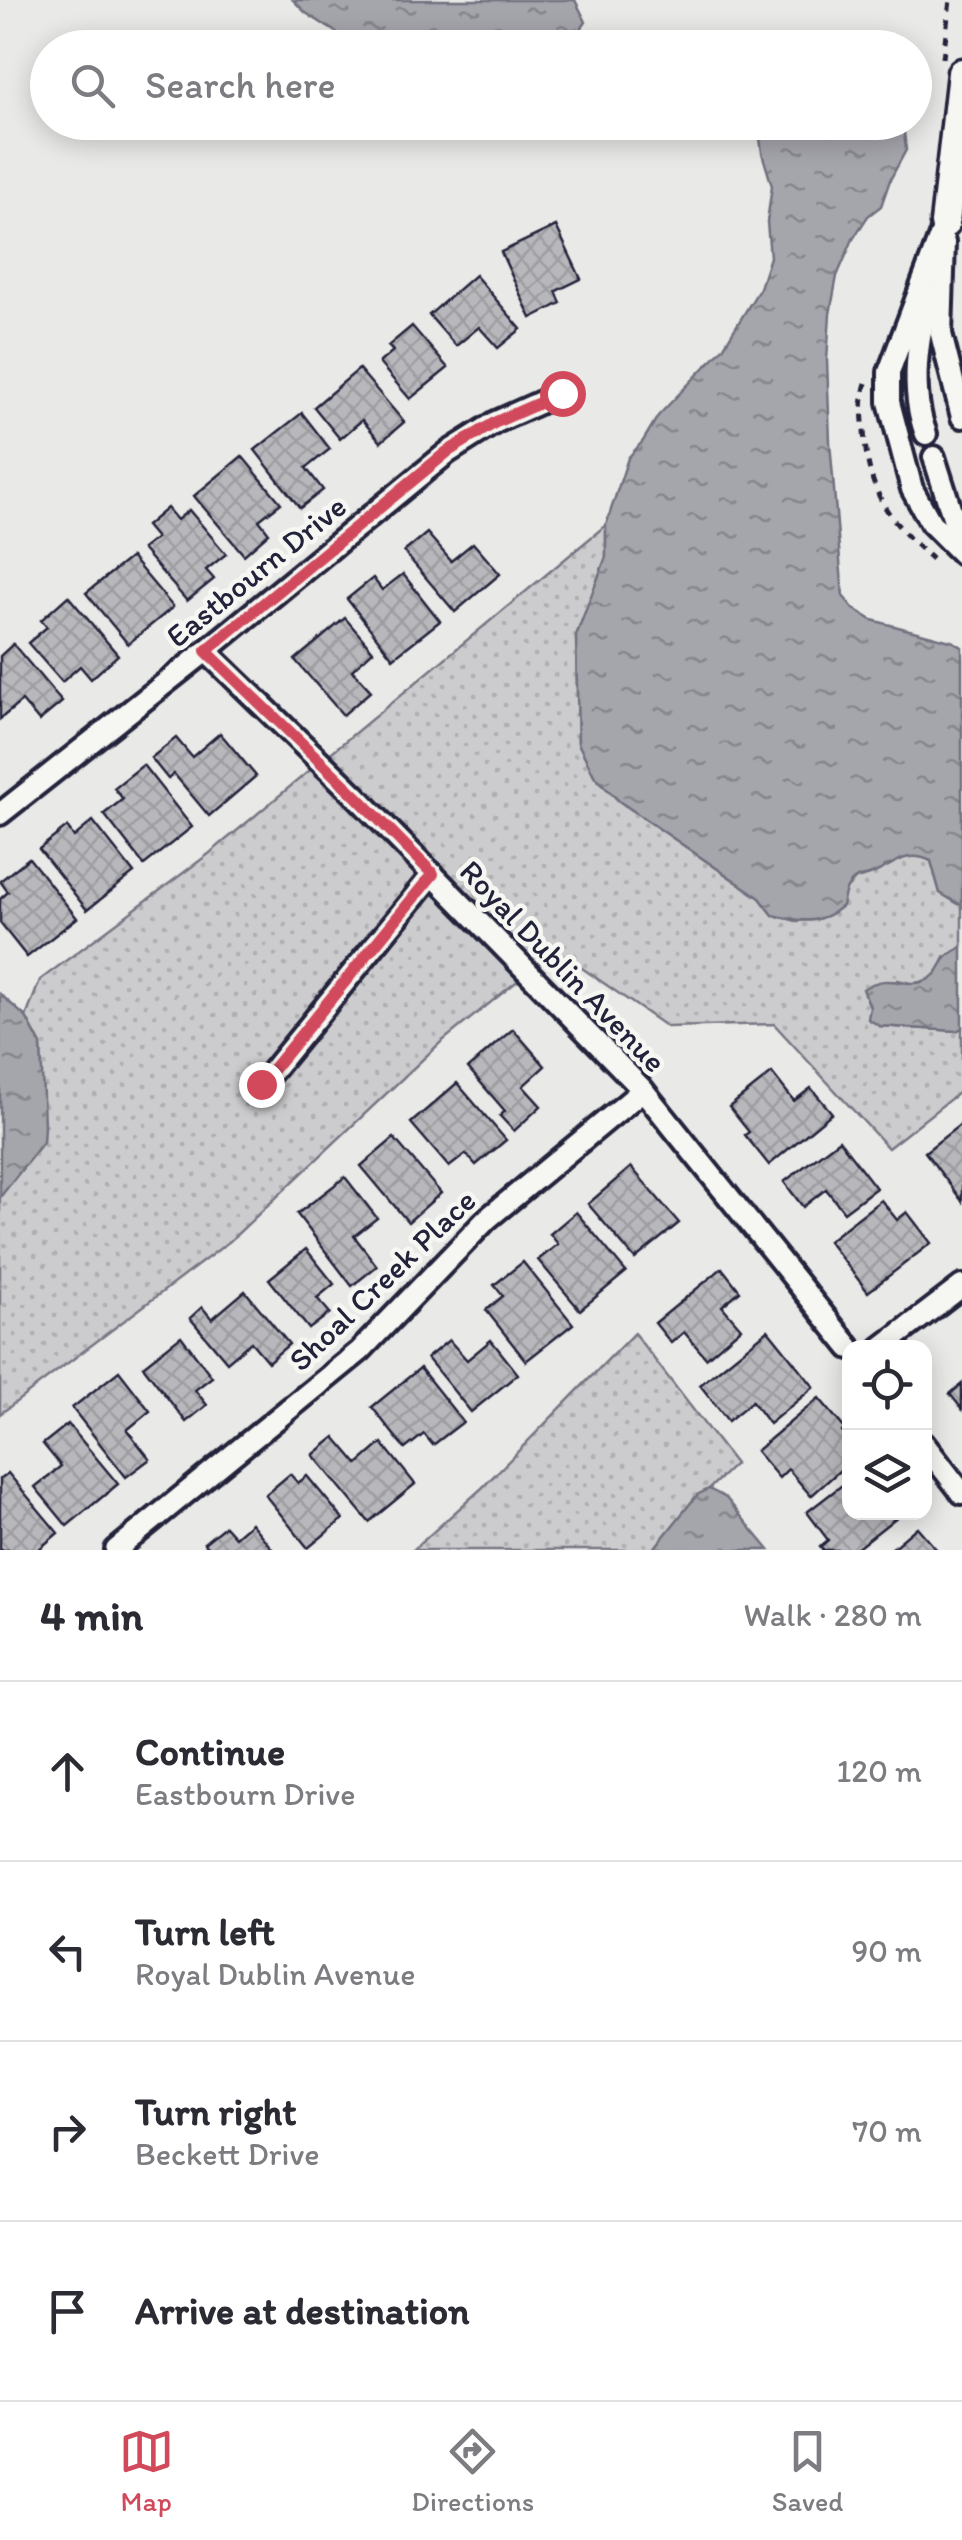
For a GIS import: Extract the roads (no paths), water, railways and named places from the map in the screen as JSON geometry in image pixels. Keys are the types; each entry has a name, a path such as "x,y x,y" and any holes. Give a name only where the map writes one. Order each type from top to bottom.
{"street":[{"path":"962,73 945,223 940,334 962,417"},
{"path":"926,434 916,383 920,332 945,223"},
{"path":"945,223 889,372 888,402 912,489 931,523 962,554"},
{"name":"Eastbourn Drive","path":"0,814 447,452 496,422 562,393"},
{"path":"934,456 954,520 962,533"},
{"name":"Royal Dublin Avenue","path":"206,651 357,797 643,1090 844,1340"},
{"path":"261,1084 433,874"},
{"name":"Shoal Creek Place","path":"116,1550 360,1351 487,1219 643,1090"},
{"path":"891,1340 962,1286"},
{"path":"932,1454 962,1493"}],"water":[{"path":"293,0 575,0 586,22 581,30 332,30"},
{"path":"760,140 905,140 906,150 881,206 868,216 853,239 837,276 827,360 830,442 843,596 854,609 872,620 962,647 962,906 940,893 931,861 914,857 853,880 842,906 826,916 801,920 773,915 760,898 619,801 595,777 578,743 576,636 606,557 606,525 628,458 658,416 723,348 760,288 770,257 767,222 772,186"},
{"path":"962,947 962,1028 956,1031 880,1026 868,1019 870,1007 863,989 881,981 927,980 948,956"},
{"path":"0,994 26,1017 41,1045 44,1126 43,1142 0,1197"},
{"path":"709,1489 726,1498 769,1550 653,1550 697,1495"}]}
